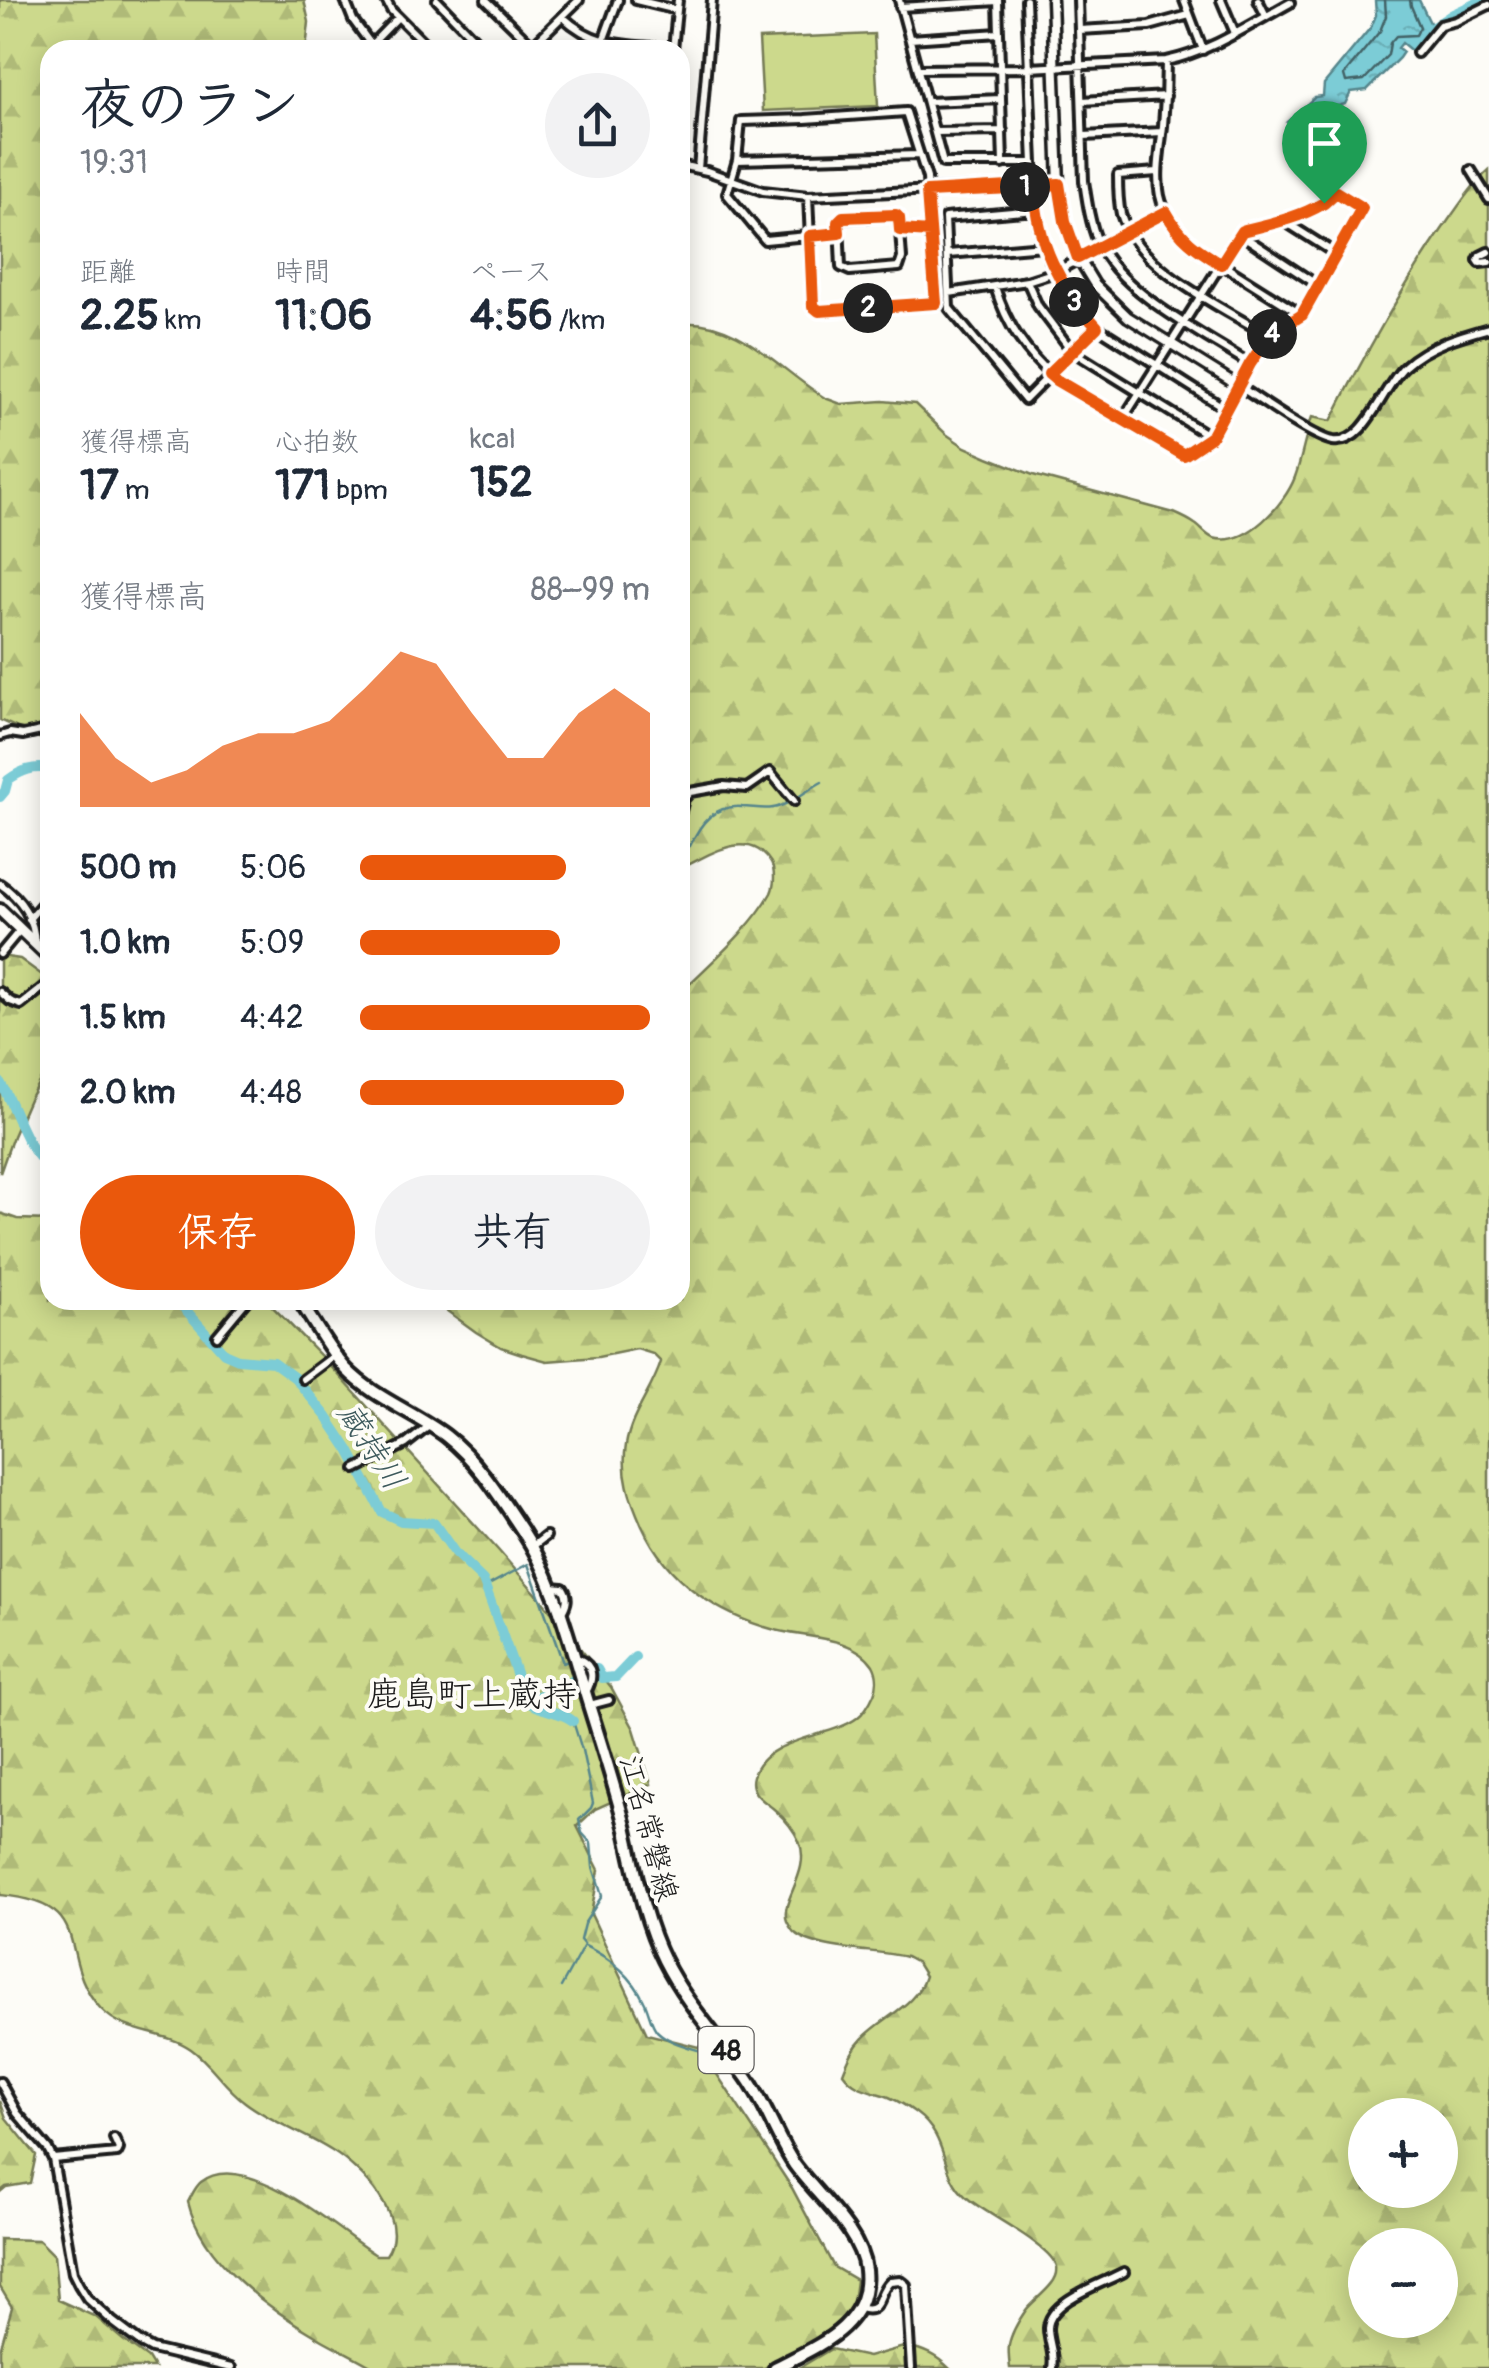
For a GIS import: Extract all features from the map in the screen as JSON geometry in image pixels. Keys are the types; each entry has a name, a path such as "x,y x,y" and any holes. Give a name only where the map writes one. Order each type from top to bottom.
{"main road":[{"path":"0,910 40,949"},
{"name":"江名常磐線","path":"306,1310 344,1366 364,1385 430,1424 467,1454 528,1530 575,1659 585,1673 587,1699 651,1931 662,1958 684,1996 749,2080 793,2162 858,2246 866,2284 860,2308"},
{"path":"776,2368 830,2339 846,2327 860,2308"}],"street":[{"path":"345,0 365,40"},
{"path":"386,0 420,40"},
{"path":"437,0 475,40"},
{"path":"486,0 524,40"},
{"path":"540,40 579,0"},
{"path":"603,40 618,0"},
{"path":"636,0 677,10"},
{"path":"674,40 678,0"},
{"path":"698,169 712,0"},
{"path":"1026,0 1035,210 1055,272 1097,327 1226,409"},
{"path":"1052,0 1059,184 1065,221 1078,258 1095,286 1128,317 1314,434 1334,441 1349,440 1361,430 1406,364 1446,342 1489,328"},
{"path":"1078,0 1084,181 1100,247 1141,294 1250,364"},
{"path":"1184,0 1203,50"},
{"path":"1221,0 1235,33"},
{"path":"1258,0 1266,16"},
{"path":"1003,164 998,1 899,3 943,163 1003,164 1033,162"},
{"path":"918,69 1166,61 1203,50 1290,3"},
{"path":"1417,53 1440,25 1489,4"},
{"path":"1079,30 1149,26 1189,15"},
{"path":"379,40 398,17"},
{"path":"563,17 588,37 599,40"},
{"path":"910,39 999,34"},
{"path":"1166,61 1157,172 1166,212 1191,245 1302,315"},
{"path":"1082,101 1166,96"},
{"path":"928,102 1002,98"},
{"path":"808,196 810,236 813,306 819,311 936,303 927,178 906,112 740,121 737,160 728,194 765,240 810,236 839,233"},
{"path":"935,132 1003,131"},
{"path":"1084,136 1162,132"},
{"path":"737,160 919,155"},
{"path":"690,167 762,190 808,196 1059,184"},
{"path":"1471,170 1489,198"},
{"path":"1157,172 1118,175 1122,215 1142,250 1202,295 1269,336"},
{"path":"995,287 1009,326 1049,374 1056,380 1184,455 1211,437 1269,336 1302,315 1362,208 1336,192 1313,210 1240,234 1123,419"},
{"path":"1035,210 946,218 950,308 1024,400 1097,327"},
{"path":"949,293 1027,281 1055,272 1166,212"},
{"path":"843,217 899,218 899,267 850,271 841,267 839,233 838,222 843,217"},
{"path":"1284,220 1336,254"},
{"path":"900,230 930,232"},
{"path":"1240,234 1319,286"},
{"path":"948,254 1044,246"},
{"path":"1488,252 1478,260 1489,262"},
{"path":"1027,281 1038,306 1072,351 1211,437"},
{"path":"0,736 40,731"},
{"path":"690,792 724,786 746,788 770,772 794,801"},
{"path":"0,884 17,897 35,934 35,944"},
{"path":"29,919 40,906"},
{"path":"0,954 20,930"},
{"path":"0,992 21,1005 40,990"},
{"path":"217,1336 239,1310"},
{"path":"303,1379 336,1354"},
{"path":"356,1469 406,1444 430,1424"},
{"path":"532,1547 546,1536"},
{"path":"587,1699 609,1700"},
{"path":"0,2082 17,2113 53,2159 73,2273 87,2298 141,2344 232,2368"},
{"path":"53,2159 116,2153 119,2148 114,2138"},
{"path":"1052,2368 1048,2331 1052,2315 1079,2292 1124,2272"},
{"path":"860,2308 870,2310 878,2305 882,2290 890,2281 900,2280 906,2285 911,2368"}],"green space":[{"path":"0,0 304,0 309,22 307,40 40,40 40,738 0,720"},
{"path":"874,34 878,106 763,111 759,39"},
{"path":"1489,170 1489,2368 1010,2368 1013,2331 1026,2310 1055,2279 1057,2268 1043,2250 957,2188 940,2144 927,2123 896,2100 858,2086 843,2073 859,2042 915,1995 925,1976 917,1963 906,1957 817,1943 794,1932 786,1913 801,1864 799,1841 786,1821 753,1788 753,1776 771,1753 846,1725 862,1713 876,1687 873,1665 865,1655 842,1643 775,1630 734,1615 696,1593 665,1563 642,1526 625,1466 629,1434 661,1362 653,1354 637,1349 547,1361 501,1347 446,1310 690,1310 690,983 752,920 771,893 774,878 771,863 751,846 727,847 690,864 690,323 739,337 825,398 841,404 915,404 965,447 1033,475 1174,513 1211,537 1226,539 1251,530 1283,499 1295,477 1312,417 1331,421 1369,348 1457,207"},
{"path":"0,956 20,959 40,974 40,1081 0,1173"},
{"path":"0,1213 17,1219 40,1220 40,1310 276,1310 498,1550 611,1687 634,1729 651,1784 595,1809 577,1826 599,1870 591,1914 647,2034 699,2047 792,2188 834,2267 856,2280 852,2311 825,2335 764,2368 374,2368 259,2298 207,2244 188,2202 201,2182 220,2174 242,2175 292,2197 376,2255 386,2255 392,2241 392,2226 388,2211 368,2182 344,2159 245,2102 191,2049 111,2017 87,1989 63,1921 51,1909 31,1900 0,1895"},
{"path":"0,2101 6,2118 36,2155 30,2183 6,2187 0,2192"},
{"path":"0,2239 39,2240 54,2255 58,2300 96,2317 148,2358 154,2368 0,2368 0,2350 12,2307 0,2287"},
{"path":"907,2346 930,2354 949,2368 799,2368 831,2349 868,2357"}],"water":[{"path":"1375,0 1419,0 1433,29 1414,53 1402,43 1399,58 1367,90 1351,92 1345,104 1288,121 1315,97 1323,96 1324,84 1371,27 1376,15"}],"waterway":[{"path":"1424,33 1483,0"},
{"path":"0,797 8,780 40,769"},
{"path":"690,846 716,812 732,807 779,806 822,782"},
{"name":"蔵持川","path":"0,1082 40,1158"},
{"name":"蔵持川","path":"186,1310 224,1353 238,1359 273,1362 295,1378 349,1450 382,1512 401,1521 434,1523 455,1553 483,1580 526,1701 573,1721"},
{"path":"485,1587 528,1564 563,1663 573,1659"},
{"path":"526,1701 586,1671 597,1669 602,1678 616,1677 635,1657"},
{"path":"589,1664 597,1669"},
{"path":"561,1987 584,1945 580,1940 584,1924 602,1896 591,1843 582,1833 579,1820 593,1803 573,1721"},
{"path":"585,1946 627,1975 657,2031 701,2051"}],"district":[{"name":"鹿島町上蔵持","path":"472,1694"}],"route":[{"path":"1324,203 1284,220 1242,231 1221,264 1191,245 1166,212 1078,258 1065,221 1059,184 927,192 930,232 900,230 899,218 890,215 843,217 838,222 839,233 810,236 813,306 819,311 936,303 927,192 1034,187 1035,210 1055,272 1097,327 1049,374 1184,455 1211,437 1269,336 1302,315 1362,208 1336,192 1324,203"}]}
